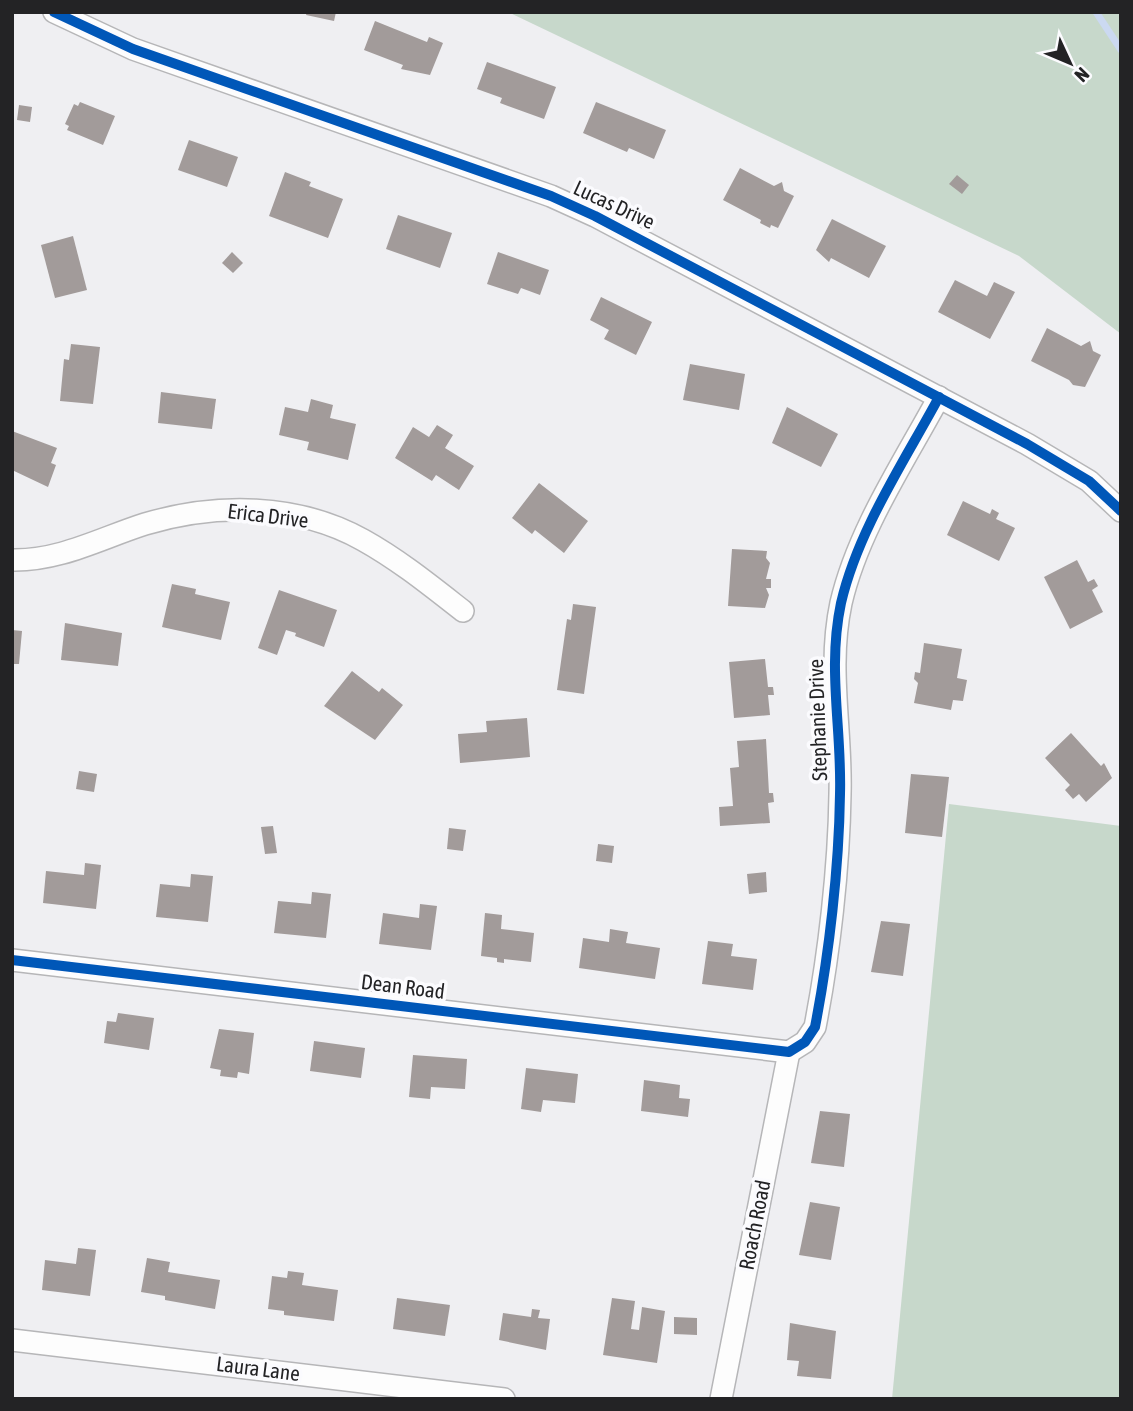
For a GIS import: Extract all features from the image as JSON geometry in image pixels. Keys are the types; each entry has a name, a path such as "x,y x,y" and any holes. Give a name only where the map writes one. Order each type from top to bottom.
{"street":[{"name":"Lucas Drive","path":"60,14 133,50 584,211 638,236 939,397 1089,481 1121,511"},
{"name":"Stephanie Drive","path":"789,1052 804,1042 815,1027 831,902 841,792 834,673 836,632 841,604 856,555 939,397"},
{"name":"Erica Drive","path":"12,560 57,556 189,512 240,508 282,513 323,523 361,538 394,558 463,611"},
{"name":"Dean Road","path":"12,960 789,1052"},
{"name":"Roach Road","path":"721,1399 789,1052"},
{"name":"Laura Lane","path":"12,1340 504,1399"}],"green space":[{"path":"508,12 1121,12 1121,334 1019,256"},
{"path":"949,804 1121,826 1121,1399 892,1399"}],"building":[{"path":"307,12 336,12 334,21 306,15"},
{"path":"375,21 427,42 429,37 443,43 430,75 401,69 403,65 364,50"},
{"path":"487,62 556,87 544,119 500,103 502,98 477,89"},
{"path":"80,102 115,116 103,145 67,130 69,126 65,124 74,104 78,106"},
{"path":"596,102 666,130 654,159 629,148 627,152 583,133"},
{"path":"19,105 32,107 30,122 17,120"},
{"path":"189,140 238,157 227,187 178,170"},
{"path":"740,168 774,186 782,182 784,191 794,196 778,228 771,225 770,228 760,223 761,220 723,200"},
{"path":"285,172 311,182 309,186 343,199 328,238 269,216"},
{"path":"957,175 969,185 962,194 949,184"},
{"path":"398,215 452,233 440,268 386,249"},
{"path":"832,219 886,246 869,278 831,258 829,262 816,250"},
{"path":"73,236 87,290 55,298 41,245"},
{"path":"232,252 243,263 233,273 222,263"},
{"path":"498,252 549,270 540,295 521,288 518,294 487,284"},
{"path":"955,280 987,296 994,282 1015,292 990,339 938,312"},
{"path":"601,297 652,322 636,355 604,339 609,330 590,320"},
{"path":"1047,328 1081,346 1090,341 1093,351 1101,355 1085,387 1073,385 1069,380 1031,361"},
{"path":"71,344 100,347 93,404 60,401 64,359 69,360"},
{"path":"690,364 745,374 739,410 683,400"},
{"path":"161,392 216,399 212,429 158,423"},
{"path":"311,399 333,405 330,418 356,424 348,460 307,450 309,442 279,435 285,407 308,412"},
{"path":"787,407 838,434 821,467 772,443"},
{"path":"437,425 453,435 445,448 474,466 459,490 436,475 432,481 395,458 413,427 429,437"},
{"path":"12,431 57,448 51,463 56,465 48,487 12,470"},
{"path":"539,483 588,521 564,553 535,530 532,534 512,518"},
{"path":"963,501 990,514 992,509 999,513 996,519 1015,528 999,561 947,535"},
{"path":"732,549 767,551 766,558 770,563 766,579 771,579 771,588 766,588 769,595 765,608 728,606"},
{"path":"1077,560 1088,582 1094,579 1098,586 1092,590 1103,612 1070,629 1044,577"},
{"path":"172,584 196,589 195,594 230,602 221,640 162,627"},
{"path":"279,590 337,610 324,647 286,630 277,655 258,648"},
{"path":"573,604 596,607 584,694 557,690 567,619 571,620"},
{"path":"65,623 122,633 118,666 61,660"},
{"path":"12,630 22,631 19,664 12,664"},
{"path":"924,643 962,649 957,678 967,680 963,701 953,700 951,710 914,703 918,683 914,679 915,672 920,673"},
{"path":"765,659 768,687 773,687 774,695 768,695 770,715 734,718 729,662"},
{"path":"352,671 379,692 382,688 403,705 375,740 324,706"},
{"path":"527,718 530,757 460,763 458,734 487,732 486,721"},
{"path":"1071,733 1101,766 1104,763 1112,778 1086,802 1079,794 1073,799 1065,790 1070,785 1045,758"},
{"path":"766,739 769,793 773,793 774,802 768,803 770,823 720,826 719,807 733,806 730,768 739,767 737,741"},
{"path":"79,771 97,774 94,792 76,789"},
{"path":"911,774 949,777 942,837 905,833"},
{"path":"273,826 277,853 265,854 261,827"},
{"path":"449,828 466,830 463,851 447,849"},
{"path":"598,844 614,846 612,863 596,861"},
{"path":"85,863 101,865 96,909 43,903 46,871 84,875"},
{"path":"766,872 767,892 749,894 747,874"},
{"path":"191,874 213,876 208,922 156,917 160,884 190,887"},
{"path":"312,892 331,894 326,938 274,933 278,901 311,904"},
{"path":"420,904 437,906 431,950 379,944 383,913 419,918"},
{"path":"485,913 502,915 501,929 534,933 531,962 504,959 504,963 497,962 497,958 481,956"},
{"path":"881,921 910,924 903,976 871,972"},
{"path":"610,929 628,932 626,943 660,948 655,979 579,968 583,938 609,942"},
{"path":"708,941 733,944 731,956 757,959 753,990 702,984"},
{"path":"118,1013 154,1018 149,1050 104,1043 107,1021 116,1022"},
{"path":"219,1029 254,1033 249,1074 238,1072 237,1078 220,1076 221,1070 210,1068"},
{"path":"314,1041 365,1048 361,1078 310,1071"},
{"path":"413,1055 467,1059 465,1089 431,1087 430,1099 409,1097"},
{"path":"526,1068 578,1074 575,1103 543,1100 541,1112 521,1109"},
{"path":"644,1080 680,1085 679,1098 690,1099 688,1117 641,1111"},
{"path":"820,1111 850,1114 844,1167 811,1163"},
{"path":"810,1202 840,1207 831,1260 799,1255"},
{"path":"78,1248 96,1250 90,1296 42,1290 45,1260 76,1264"},
{"path":"147,1258 170,1262 168,1272 220,1280 215,1309 165,1300 165,1296 141,1292"},
{"path":"288,1271 304,1273 302,1285 338,1290 334,1321 284,1315 284,1311 268,1309 272,1276 287,1278"},
{"path":"397,1298 450,1305 445,1336 393,1329"},
{"path":"612,1298 635,1301 631,1329 639,1330 642,1307 665,1311 657,1363 603,1355"},
{"path":"532,1309 540,1310 538,1318 550,1319 546,1350 499,1340 503,1313 531,1317"},
{"path":"674,1317 697,1318 697,1335 674,1334"},
{"path":"790,1323 836,1331 831,1379 797,1376 799,1361 787,1360"}],"waterway":[{"path":"1096,12 1121,50"}],"cycle path":[{"path":"54,12 133,49 551,196 595,216 1027,444 1089,481 1121,511"},
{"path":"12,960 789,1052 805,1042 815,1027 832,911 840,794 835,652 841,603 870,523 939,397"}]}
